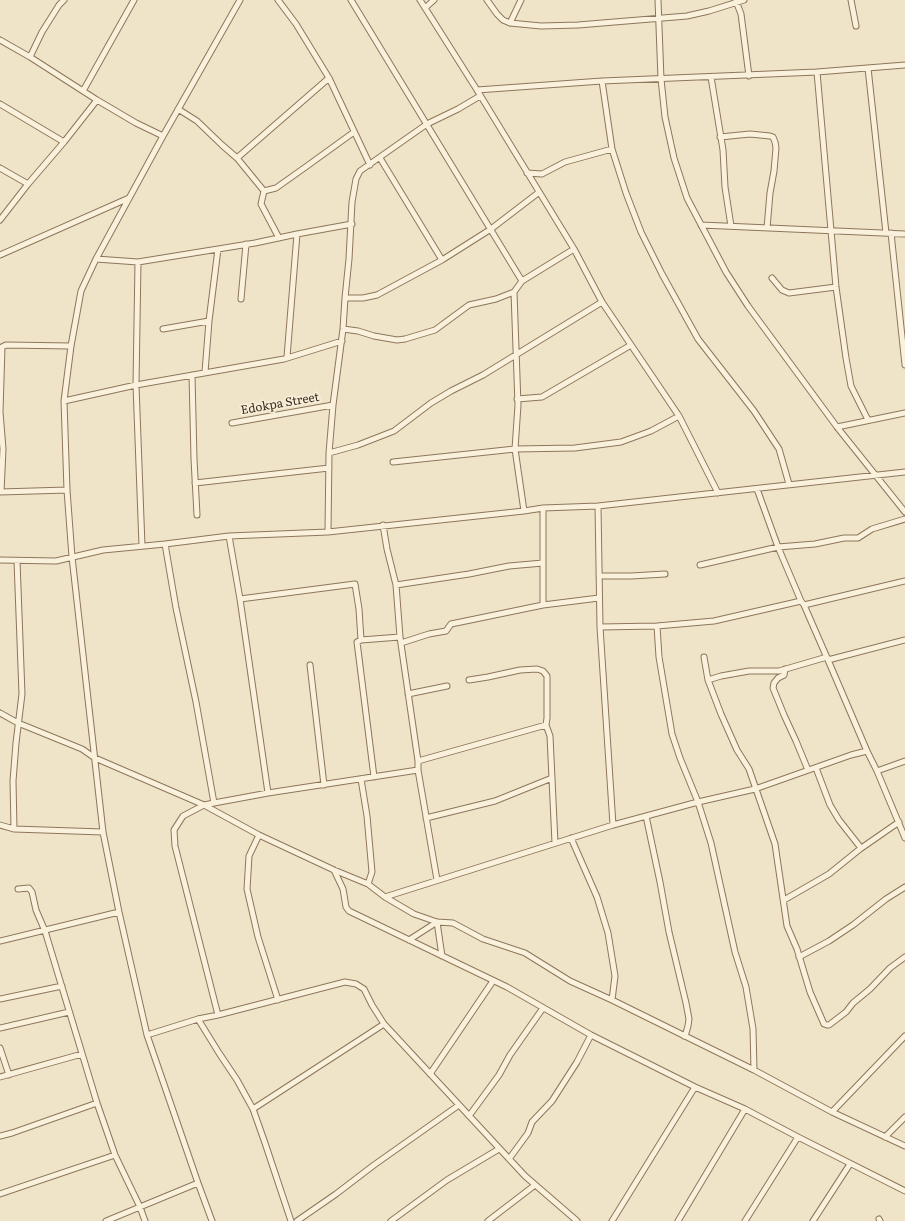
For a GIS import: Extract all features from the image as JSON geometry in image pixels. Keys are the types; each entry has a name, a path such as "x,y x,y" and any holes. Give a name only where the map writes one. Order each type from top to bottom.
{"street":[{"path":"30,57 42,32 59,5 64,0"},
{"path":"83,91 134,0"},
{"path":"212,1221 147,1035 119,912 103,832 72,557 67,490 64,401 71,346 81,291 96,259 163,136 240,0"},
{"path":"278,0 296,24 329,78 370,164"},
{"path":"351,0 522,281"},
{"path":"420,0 574,249 602,302 679,416 718,493"},
{"path":"425,8 434,0"},
{"path":"487,0 503,20 510,23 541,26 687,16 710,11 736,1 744,0"},
{"path":"510,23 521,0"},
{"path":"658,0 661,79 665,117 674,158 687,198 726,272 748,306 837,427 905,512"},
{"path":"851,0 856,26"},
{"path":"736,1 742,14 749,76"},
{"path":"0,40 136,123 163,136"},
{"path":"477,90 602,81 749,76 905,65"},
{"path":"868,68 905,365"},
{"path":"817,72 836,287 846,358 851,386 868,420"},
{"path":"711,77 722,150 724,187 731,226"},
{"path":"237,158 329,78"},
{"path":"602,81 612,149 626,193 641,232 662,274 698,339 754,411 779,448 789,484"},
{"path":"328,532 329,453 332,405 342,341 352,224 352,202 356,179 360,171 427,124 458,109 480,96"},
{"path":"0,220 97,100"},
{"path":"0,104 64,142"},
{"path":"178,109 197,121 237,158 264,191"},
{"path":"264,191 276,188 354,132"},
{"path":"720,137 750,134 770,136 773,138 776,148 767,228"},
{"path":"527,173 542,174 565,162 612,149"},
{"path":"380,158 442,260"},
{"path":"0,168 28,184"},
{"path":"264,191 261,204 279,238"},
{"path":"345,298 363,298 377,295 442,260 491,229 538,193"},
{"path":"0,255 130,198"},
{"path":"96,259 138,262 352,224"},
{"path":"701,225 905,234"},
{"path":"287,357 297,234"},
{"path":"241,299 246,244"},
{"path":"205,372 209,321 218,249"},
{"path":"343,329 396,340 405,339 435,330 469,305 496,299 514,292 522,281 574,249"},
{"path":"138,262 136,385 142,546"},
{"path":"772,278 782,290 789,293 836,287"},
{"path":"514,292 517,399 515,450 524,511"},
{"path":"329,453 358,445 394,431 431,403 483,375 602,302"},
{"path":"163,330 209,321"},
{"path":"64,401 136,385 284,359 342,341"},
{"path":"517,399 538,398 547,395 631,345"},
{"path":"67,490 0,492 3,449 0,412 2,346 71,346"},
{"path":"192,375 196,515"},
{"name":"Edokpa Street","path":"232,423 332,405"},
{"path":"837,427 905,412"},
{"path":"393,462 515,450 575,448 621,442 651,431 679,416"},
{"path":"195,484 329,468"},
{"path":"0,560 56,561 103,550 229,536 328,532 543,508 598,506 905,472"},
{"path":"757,489 778,547 828,658 905,838"},
{"path":"598,506 600,627 613,825"},
{"path":"543,508 543,605"},
{"path":"700,565 778,547 815,544 844,538 858,538 872,529 905,519"},
{"path":"383,525 396,585 400,636 418,770 437,880"},
{"path":"229,536 240,599 268,793"},
{"path":"165,544 214,803"},
{"path":"14,829 13,781 22,694 17,561"},
{"path":"396,585 469,574 509,566 543,563"},
{"path":"599,576 665,574"},
{"path":"600,627 657,626 714,621 905,581"},
{"path":"240,599 355,584 359,609 361,640"},
{"path":"401,642 446,631 451,624 543,605 600,598"},
{"path":"657,626 658,657 672,734 698,802 711,843 735,952 746,986 753,1029 754,1070"},
{"path":"374,777 357,642 361,640 400,636"},
{"path":"708,680 735,673 779,671 905,640"},
{"path":"704,657 708,680 737,750 749,769 775,844 787,926 810,992 824,1024 827,1025 846,1012 853,1003 870,989 890,968 905,957"},
{"path":"310,665 324,785"},
{"path":"785,669 784,674 778,678 773,688 808,770"},
{"path":"469,680 520,670 543,671 547,676 546,725 550,736 555,844"},
{"path":"408,694 447,686"},
{"path":"0,713 18,723 82,749 95,758 204,805 259,835 368,884 414,914 437,922 453,923 483,939 525,952 570,981 754,1070 832,1112 905,1146"},
{"path":"418,761 546,725"},
{"path":"385,896 613,825 698,802 755,789 851,755 867,751"},
{"path":"877,771 905,761"},
{"path":"816,768 830,805 839,820 861,848"},
{"path":"218,1015 175,846 174,830 183,816 204,805 214,803 268,793 418,770"},
{"path":"426,818 495,801 552,778"},
{"path":"361,779 367,816 372,872 368,884"},
{"path":"646,816 669,932 689,1019 684,1036"},
{"path":"784,900 829,874 861,848 899,822"},
{"path":"0,825 14,829 103,832"},
{"path":"259,835 249,856 247,889 258,937 278,1000"},
{"path":"571,838 597,897 608,933 615,976 612,1000"},
{"path":"334,870 344,890 346,907 349,911 494,981 592,1035 695,1087 745,1109 905,1191"},
{"path":"799,957 829,941 886,899 905,887"},
{"path":"18,889 29,888 32,892 36,910 45,930 97,1103 115,1155 140,1207 145,1221"},
{"path":"0,942 119,912"},
{"path":"409,940 437,922"},
{"path":"437,922 442,956"},
{"path":"430,1074 494,981"},
{"path":"147,1035 198,1019 345,982 356,984 364,989 384,1024 499,1149 525,1176 577,1221"},
{"path":"0,999 62,986"},
{"path":"469,1116 499,1075 510,1055 543,1008"},
{"path":"0,1028 69,1012"},
{"path":"198,1019 237,1080 252,1109 291,1221"},
{"path":"252,1109 384,1024"},
{"path":"509,1159 528,1133 532,1122 552,1101 578,1062 592,1035"},
{"path":"832,1112 905,1036"},
{"path":"0,1048 9,1075"},
{"path":"0,1077 82,1054"},
{"path":"612,1221 695,1087"},
{"path":"0,1136 97,1103"},
{"path":"297,1221 459,1105"},
{"path":"678,1221 745,1109"},
{"path":"885,1138 905,1117"},
{"path":"745,1221 798,1137"},
{"path":"392,1221 447,1180 499,1149"},
{"path":"0,1194 115,1155"},
{"path":"813,1221 850,1164"},
{"path":"106,1221 198,1183"},
{"path":"488,1221 535,1185"}]}
